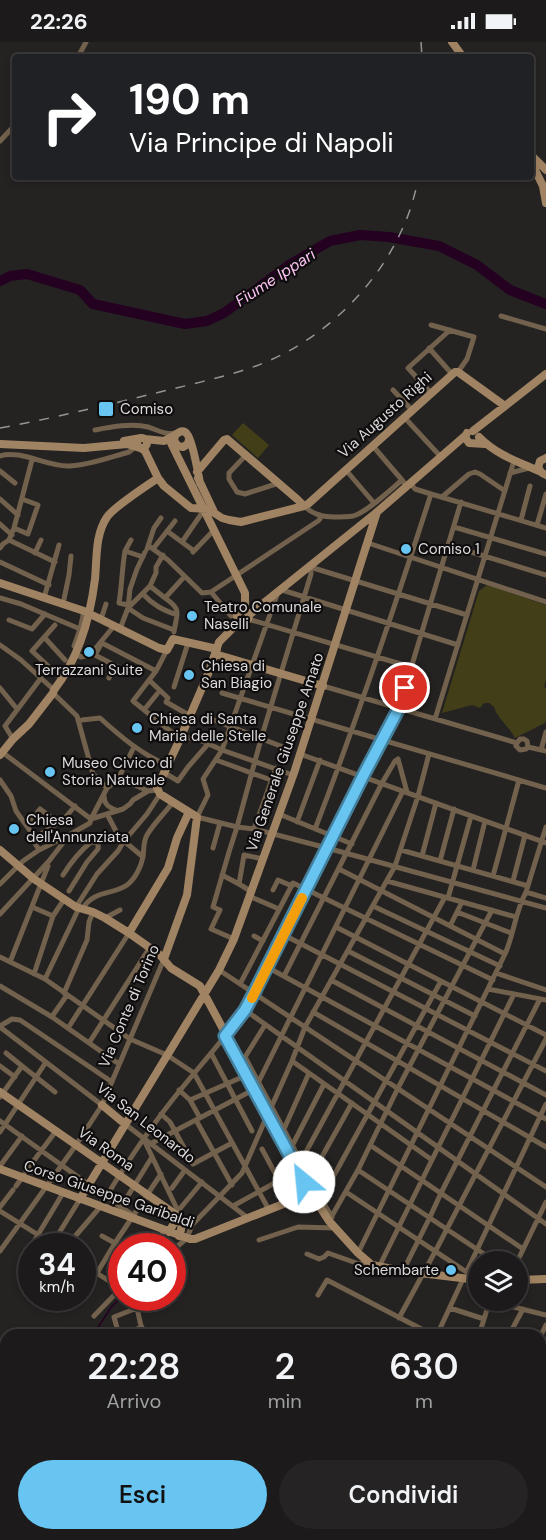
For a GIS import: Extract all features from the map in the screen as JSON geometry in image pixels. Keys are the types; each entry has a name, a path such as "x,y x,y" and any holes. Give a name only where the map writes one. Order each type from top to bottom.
{"street":[{"path":"0,141 12,128"},
{"path":"534,160 546,170"},
{"path":"534,162 546,178"},
{"path":"534,165 543,186 546,203"},
{"path":"501,316 546,329"},
{"path":"430,325 450,330"},
{"path":"431,393 408,368 450,330"},
{"name":"Via Augusto Righi","path":"304,506 455,373 467,359 474,337 450,330"},
{"path":"429,348 455,373 505,406"},
{"path":"197,472 227,439 247,454 309,511 324,517 352,516 406,483 456,445 473,437 481,425 546,374"},
{"path":"393,390 412,410"},
{"path":"404,417 441,457"},
{"path":"95,430 116,426 145,426 173,440 188,444 189,439"},
{"path":"0,444 73,448 138,445 173,440 183,432 186,433 207,512 245,592 244,616"},
{"path":"473,437 514,461 536,470"},
{"path":"108,446 128,440 138,445 146,451 158,478 170,492 191,508 208,509 207,512"},
{"path":"173,440 177,454 207,512 241,522 304,506"},
{"path":"173,440 200,483"},
{"path":"0,456 14,454 32,460 70,466 138,445"},
{"path":"372,445 414,489 546,528"},
{"path":"193,454 200,459 213,452"},
{"path":"247,454 229,473 229,479 237,492 245,494 279,483"},
{"path":"536,470 543,459"},
{"path":"1,545 10,537 14,528 32,460"},
{"path":"435,719 514,461"},
{"path":"345,470 374,503"},
{"path":"510,473 536,470"},
{"path":"0,471 15,483"},
{"path":"442,497 469,474 475,472 505,491"},
{"path":"91,821 76,807 1,752 29,724 62,680 77,652 91,602 100,530 109,515 158,478"},
{"path":"45,979 97,874 147,814 159,792 157,788 208,674 219,642 244,616 280,591 377,512 406,483"},
{"path":"521,520 530,486"},
{"path":"315,829 389,623 431,494"},
{"path":"537,525 546,494"},
{"path":"0,499 18,515"},
{"path":"14,528 28,534 38,505 22,499"},
{"path":"106,1197 143,1138 245,1010 284,935 399,708 461,502"},
{"path":"182,542 207,512"},
{"name":"Via Generale Giuseppe Amato","path":"81,1199 219,970 234,939 312,719 377,512"},
{"path":"125,551 147,550 163,555 202,593 211,592 318,521 320,515"},
{"path":"88,612 74,646 81,657 90,655 117,628 128,606 130,589 154,528 161,518"},
{"path":"147,550 175,521"},
{"path":"0,524 10,537 35,553 56,562"},
{"path":"454,526 546,554"},
{"path":"357,528 363,531 368,541 546,602"},
{"path":"167,531 193,551 214,530"},
{"path":"35,553 41,540"},
{"path":"131,540 125,551 119,603 128,606 143,618 172,633 187,644 517,743 520,739 524,739 528,747 544,751 546,732"},
{"path":"448,544 546,575"},
{"path":"44,598 60,545"},
{"path":"128,606 150,586 156,573 156,567 163,555"},
{"path":"63,604 71,556"},
{"path":"0,562 49,585"},
{"path":"310,567 467,615"},
{"path":"234,939 211,929 220,910 213,907 311,574 310,567"},
{"path":"165,598 184,577"},
{"path":"0,583 88,612 117,628 165,649"},
{"path":"150,586 176,606 176,612 172,633 163,658 133,701 181,737 208,744 293,775"},
{"path":"280,591 458,645"},
{"name":"Via Conte di Torino","path":"0,1251 102,1106 164,960 187,895 197,817 208,795 203,780 222,750 280,591"},
{"path":"211,592 231,616 244,616 411,667"},
{"path":"142,594 161,609 176,612"},
{"path":"0,598 21,604 80,629"},
{"path":"101,619 106,604"},
{"path":"9,620 32,629 45,614"},
{"path":"55,625 32,651 62,680"},
{"path":"45,638 65,660"},
{"path":"101,642 95,655 127,671"},
{"path":"101,642 156,670"},
{"path":"187,644 166,702 189,715"},
{"path":"0,645 41,678 79,718 93,774 107,788"},
{"path":"109,678 114,665"},
{"path":"13,739 5,726 41,678"},
{"path":"149,680 171,693"},
{"path":"0,688 17,709"},
{"path":"222,693 546,788"},
{"path":"144,710 157,694"},
{"path":"79,718 100,718 178,781 208,744"},
{"path":"211,719 283,747"},
{"path":"117,781 134,747"},
{"path":"300,753 544,842"},
{"path":"270,1109 305,1027 395,866 429,754"},
{"path":"183,1233 181,1220 148,1144 257,1086 405,791 398,759 382,783 284,976"},
{"path":"216,760 252,776 272,780"},
{"path":"297,822 320,760"},
{"path":"254,829 276,768"},
{"path":"0,780 11,796 16,811 31,832 39,850"},
{"path":"91,821 107,788 117,781 126,780 148,791 159,792 197,817 347,853 546,908"},
{"path":"494,876 519,780"},
{"path":"0,884 39,850 91,821 123,808 148,791"},
{"path":"104,794 106,804 117,810"},
{"path":"81,905 126,885 138,872 147,835 173,802"},
{"path":"422,856 436,803"},
{"path":"33,838 59,823 76,807"},
{"path":"27,826 40,809 59,823"},
{"path":"440,861 454,809"},
{"path":"70,1025 168,868 177,838 189,812"},
{"path":"63,875 74,858 91,842 98,843 117,833 107,814"},
{"path":"279,814 352,844"},
{"path":"301,1161 447,897 471,816"},
{"path":"473,870 485,821"},
{"path":"213,848 220,823"},
{"path":"358,1253 510,944 521,901 544,842 546,827"},
{"path":"10,962 32,907 38,881 49,861 69,835"},
{"path":"513,881 525,835"},
{"path":"124,841 143,857"},
{"path":"69,891 98,849 98,843"},
{"path":"0,850 38,881 129,933 150,947 171,968 200,986 247,1075 257,1086 284,1129 335,1228 358,1253 368,1262 379,1267 468,1279"},
{"path":"401,850 513,881 546,898"},
{"path":"229,852 263,859"},
{"path":"239,885 244,855"},
{"path":"339,869 505,954"},
{"path":"222,875 279,909"},
{"path":"273,890 278,880 292,886"},
{"path":"0,914 38,881"},
{"path":"387,881 516,917"},
{"path":"240,984 293,883 493,980"},
{"path":"34,974 53,916 65,898"},
{"path":"450,926 462,902"},
{"path":"373,906 500,966"},
{"path":"32,907 53,916"},
{"path":"105,918 120,910"},
{"path":"330,1219 358,1170 409,1067 492,910"},
{"path":"53,1015 65,994 87,940 89,922 93,912"},
{"path":"457,912 511,933"},
{"path":"336,927 505,1013 546,1037 399,1318"},
{"path":"284,935 546,1071"},
{"path":"254,936 263,941"},
{"path":"89,1043 150,947"},
{"path":"348,951 475,1016"},
{"path":"0,957 45,979 130,1039 167,1055 194,1073 269,1210"},
{"path":"267,967 543,1117"},
{"path":"219,970 546,1187"},
{"path":"496,973 546,990"},
{"path":"332,980 546,1095"},
{"path":"321,1199 441,981"},
{"path":"0,986 52,1017 119,1064"},
{"path":"403,1271 493,1090 541,1001 488,989"},
{"path":"379,1267 513,996"},
{"path":"245,1010 546,1224"},
{"path":"314,1012 546,1146"},
{"path":"0,1026 12,1019 20,1020 112,1082"},
{"path":"265,1024 244,1056 310,1193 330,1219"},
{"name":"Via San Leonardo","path":"0,1026 148,1144 248,1218"},
{"path":"6,1053 55,1092"},
{"path":"211,1053 252,1131"},
{"path":"292,1061 432,1160"},
{"path":"0,1132 2,1123 18,1105 46,1062"},
{"path":"0,1066 15,1077"},
{"path":"1,1094 22,1066"},
{"path":"284,1129 309,1073"},
{"path":"189,1100 247,1075"},
{"path":"292,1146 324,1084"},
{"path":"179,1090 189,1100 232,1185"},
{"name":"Via Roma","path":"1,1094 178,1213"},
{"path":"310,1178 352,1103"},
{"path":"346,1192 467,1271 530,1137 543,1117 546,1104"},
{"path":"161,1114 170,1122 193,1164 232,1143"},
{"path":"186,1233 242,1173 266,1118"},
{"path":"2,1123 132,1216"},
{"path":"34,1233 0,1209 56,1131"},
{"path":"0,1167 22,1137"},
{"path":"370,1146 523,1248"},
{"path":"262,1149 291,1201"},
{"path":"122,1207 152,1157"},
{"name":"Corso Giuseppe Garibaldi","path":"0,1167 24,1174 63,1193 132,1216 172,1233"},
{"path":"172,1188 186,1170"},
{"path":"233,1206 298,1170"},
{"path":"358,1170 481,1251"},
{"path":"121,1233 160,1174"},
{"path":"166,1231 202,1182"},
{"path":"38,1233 63,1193"},
{"name":"Corso Giuseppe Garibaldi","path":"186,1238 195,1239 310,1193"},
{"path":"60,1233 81,1199"},
{"path":"522,1251 546,1202"},
{"path":"78,1233 101,1206"},
{"path":"259,1240 298,1227 335,1228"},
{"path":"102,1236 108,1239"},
{"path":"307,1254 319,1259 328,1253 359,1264 368,1262"},
{"path":"108,1255 97,1273 108,1280"},
{"path":"438,1329 464,1279"},
{"path":"528,1280 546,1279"},
{"path":"318,1295 327,1280 422,1329"},
{"path":"94,1316 108,1301"},
{"path":"450,1308 484,1319"},
{"path":"528,1310 546,1314"},
{"path":"118,1329 114,1317 129,1311"},
{"path":"136,1329 142,1327 137,1311"},
{"path":"481,1329 487,1311"},
{"path":"512,1329 522,1311"}],"shaded area":[{"path":"243,423 269,445 258,458 232,435"},
{"path":"487,585 546,605 546,680 544,687 546,688 546,720 545,723 515,738 489,703 484,703 480,708 472,705 442,713 479,591"}],"waterway":[{"name":"Fiume Ippari","path":"0,281 10,276 27,274 80,290 93,304 185,324 207,321 224,313 289,265 330,241 360,235 389,237 439,246 477,265 510,290 546,304"},
{"path":"97,1329 109,1311"}],"railway":[{"path":"421,42 422,54"},
{"path":"0,428 232,374 280,356 303,343 344,310 379,270 393,248 406,219 418,180"}],"slow traffic":[{"path":"252,998 302,898"}],"place":[{"name":"Comiso","path":"106,409"},
{"name":"Comiso 1","path":"406,549"},
{"name":"Teatro Comunale Naselli","path":"192,616"},
{"name":"Terrazzani Suite","path":"89,652"},
{"name":"Chiesa di San Biagio","path":"189,675"},
{"name":"Chiesa di Santa Maria delle Stelle","path":"137,728"},
{"name":"Museo Civico di Storia Naturale","path":"50,772"},
{"name":"Chiesa dell'Annunziata","path":"14,829"},
{"name":"Schembarte","path":"451,1270"}],"route":[{"path":"304,1182 225,1036 245,1010 254,993 399,708 405,688"}]}
